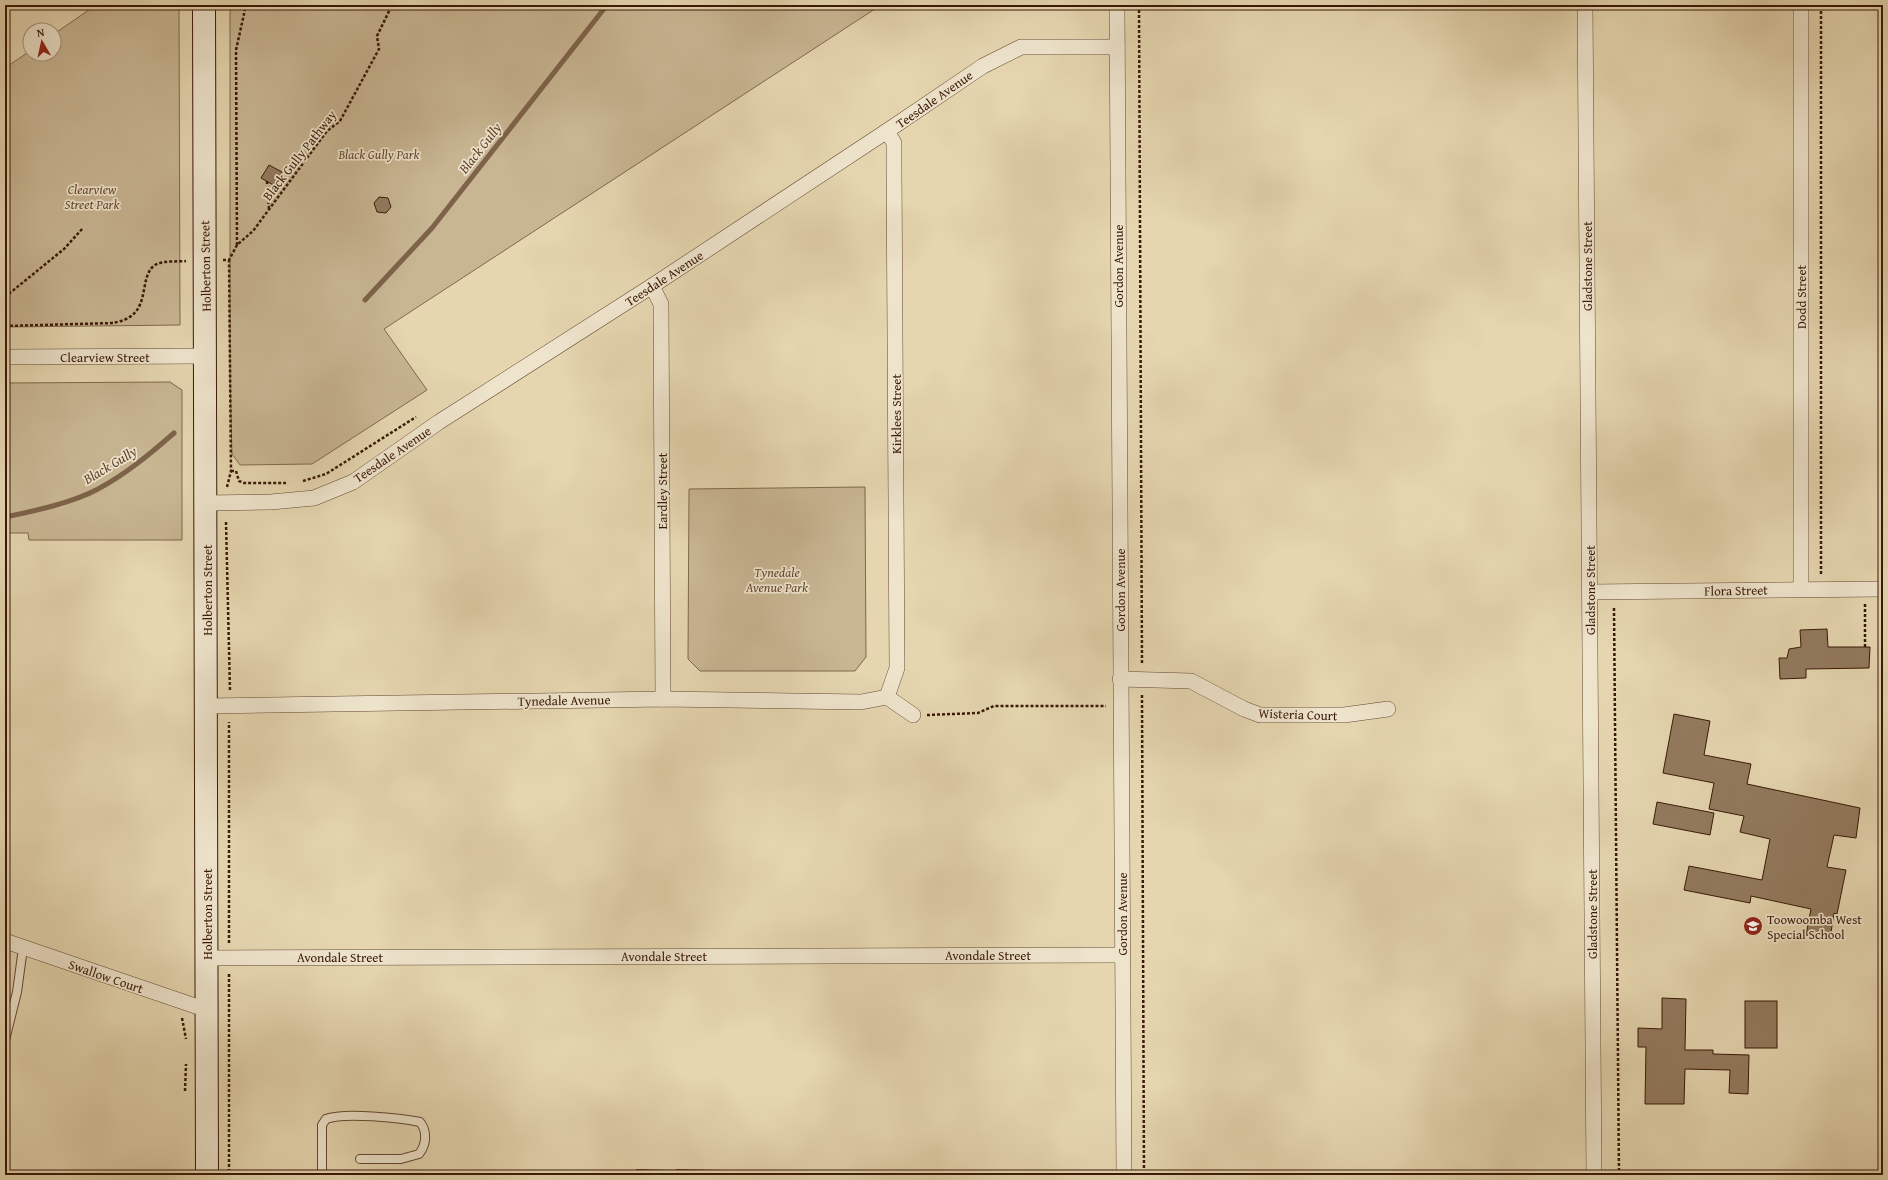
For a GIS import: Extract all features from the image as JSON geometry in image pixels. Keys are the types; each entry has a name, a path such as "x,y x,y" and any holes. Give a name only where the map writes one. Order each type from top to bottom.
{"main road":[{"name":"Holberton Street","path":"204,5 207,706 207,1175"}],"street":[{"name":"Gordon Avenue","path":"1117,5 1124,1175"},
{"name":"Gladstone Street","path":"1585,5 1594,1175"},
{"name":"Dodd Street","path":"1801,5 1801,589"},
{"name":"Teesdale Avenue","path":"206,502 271,502 314,498 353,482 439,422 652,286 887,131 982,66 1021,48 1117,47"},
{"name":"Kirklees Street","path":"887,131 894,143 897,668 887,697"},
{"name":"Eardley Street","path":"652,286 661,304 663,699"},
{"name":"Clearview Street","path":"5,357 206,356"},
{"name":"Flora Street","path":"1590,592 1883,589"},
{"name":"Wisteria Court","path":"1120,679 1191,681 1244,709 1260,715 1344,715 1388,709"},
{"name":"Tynedale Avenue","path":"207,706 663,699 860,702 887,697"},
{"path":"887,697 913,715"},
{"name":"Swallow Court","path":"5,942 207,1010"},
{"name":"Avondale Street","path":"206,958 1122,955"}],"lane":[{"path":"5,1040 17,992 23,948"},
{"path":"322,1175 322,1125 326,1119 338,1117 396,1117 420,1122 424,1127 424,1146 419,1154 401,1159 360,1159"},
{"path":"578,1175 726,1175"}],"path":[{"name":"Black Gully Pathway","path":"246,5 236,50 237,245 253,231 327,131 340,121 379,49 377,36 392,5"},
{"path":"1139,5 1144,1175"},
{"path":"1821,5 1821,589"},
{"path":"267,181 269,209"},
{"path":"5,297 64,249 83,228"},
{"path":"5,326 118,322 128,318 142,304 149,271 154,266 162,262 205,261"},
{"path":"297,482 326,474 420,414"},
{"path":"231,471 236,471 239,481 244,483 289,483"},
{"path":"1864,589 1865,647"},
{"path":"1614,592 1619,1175"},
{"path":"913,715 978,713 994,706 1121,706"},
{"path":"183,1002 182,1022 186,1047"},
{"path":"185,1091 186,1062"}],"green space":[{"name":"Clearview Street Park","path":"96,5 179,5 180,325 5,327 5,68 22,56 22,62 62,62 62,28"},
{"name":"Black Gully Park","path":"230,5 881,5 384,329 427,390 312,464 240,465 232,454 230,379"},
{"path":"170,382 182,390 182,540 29,540 28,533 5,533 5,383"},
{"name":"Tynedale Avenue Park","path":"865,487 866,657 855,671 700,671 688,659 689,489"}],"building":[{"path":"269,165 282,172 275,186 261,178"},
{"path":"379,197 388,198 391,207 386,213 377,212 374,203"},
{"path":"1827,629 1828,647 1870,647 1869,668 1806,669 1806,678 1780,679 1779,658 1787,658 1789,649 1801,647 1800,630"},
{"path":"1674,714 1710,721 1704,755 1751,764 1747,784 1860,808 1856,838 1834,835 1827,867 1846,870 1837,914 1834,913 1830,939 1806,935 1811,909 1751,896 1750,903 1684,890 1689,866 1762,880 1770,839 1740,832 1744,816 1709,809 1714,783 1663,773"},
{"path":"1657,802 1714,813 1710,835 1653,824"},
{"path":"1662,998 1686,999 1685,1050 1713,1050 1713,1054 1749,1055 1748,1094 1729,1093 1730,1070 1685,1069 1684,1104 1645,1104 1646,1047 1638,1047 1638,1028 1662,1029"},
{"path":"1745,1001 1777,1001 1777,1048 1745,1048"}],"waterway":[{"name":"Black Gully","path":"365,300 432,228 607,5"},
{"name":"Black Gully","path":"5,517 40,509 88,494 118,477 138,463 174,433"}],"place":[{"name":"Toowoomba West Special School","path":"1753,926"}]}
